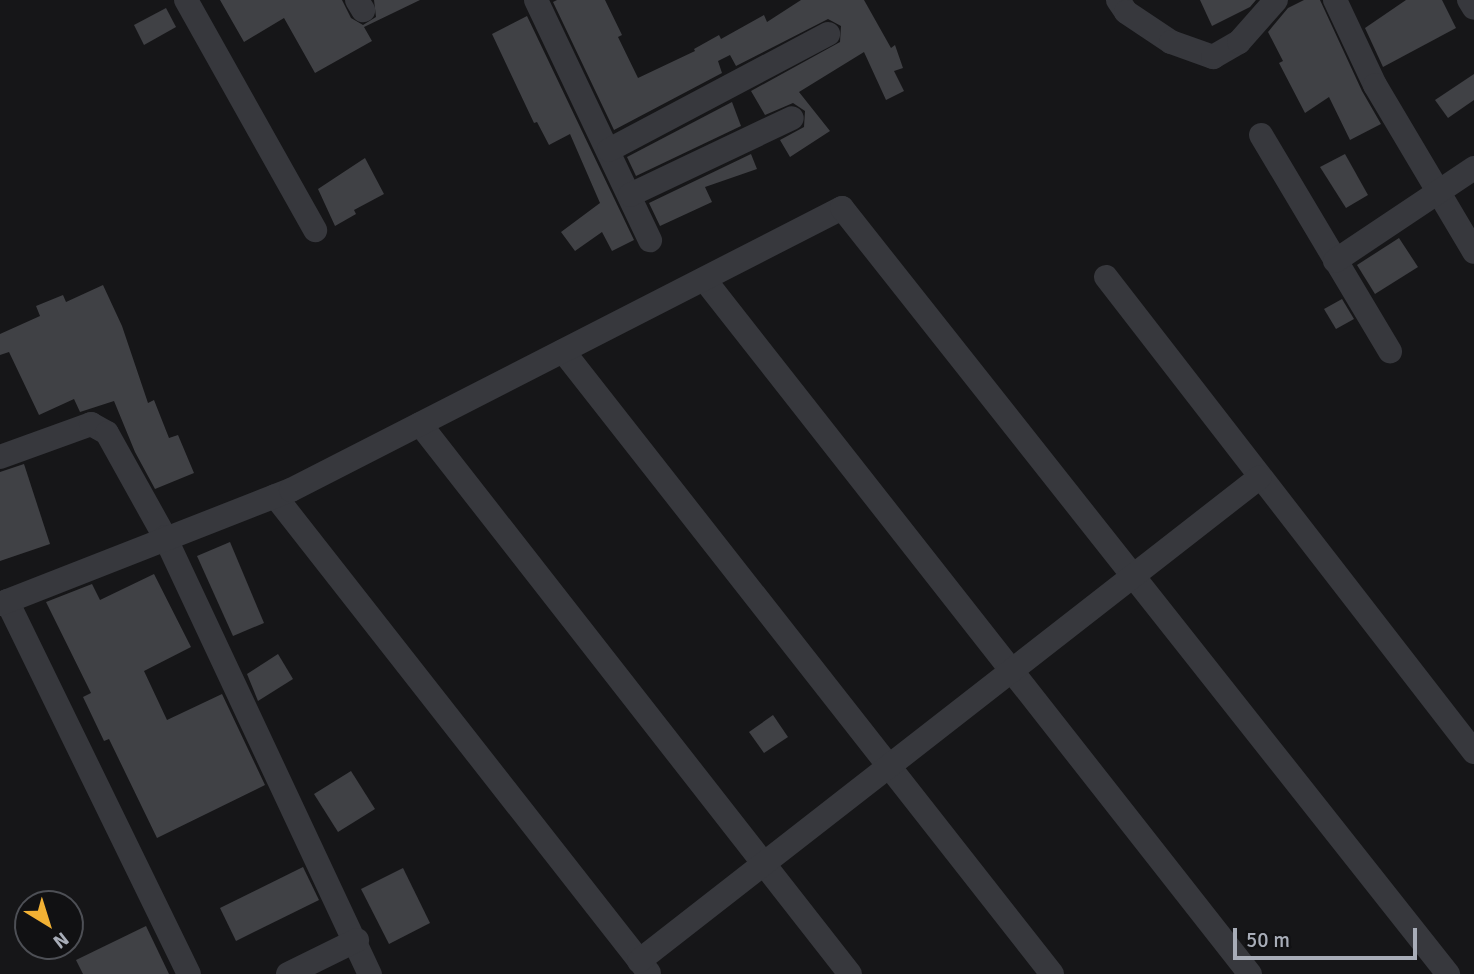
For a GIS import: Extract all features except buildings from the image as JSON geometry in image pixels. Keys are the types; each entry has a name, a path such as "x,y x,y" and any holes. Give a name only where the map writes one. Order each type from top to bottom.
{"street":[{"path":"186,0 315,230"},
{"path":"536,0 650,240"},
{"path":"1118,0 1126,12 1171,42 1213,57 1239,42 1276,0"},
{"path":"1335,0 1374,85 1436,193 1474,252"},
{"path":"1469,0 1474,8"},
{"path":"609,150 828,34"},
{"path":"630,195 792,118"},
{"path":"1261,135 1390,351"},
{"path":"1335,261 1474,168"},
{"path":"189,974 4,602 275,496 842,208 1448,974"},
{"path":"1106,277 1474,752"},
{"path":"704,279 1250,974"},
{"path":"563,351 1052,974"},
{"path":"0,457 91,424 107,433 165,537 357,940 370,974"},
{"path":"421,424 850,974"},
{"path":"275,496 644,967 764,864 1260,477"},
{"path":"288,974 357,940"}]}
